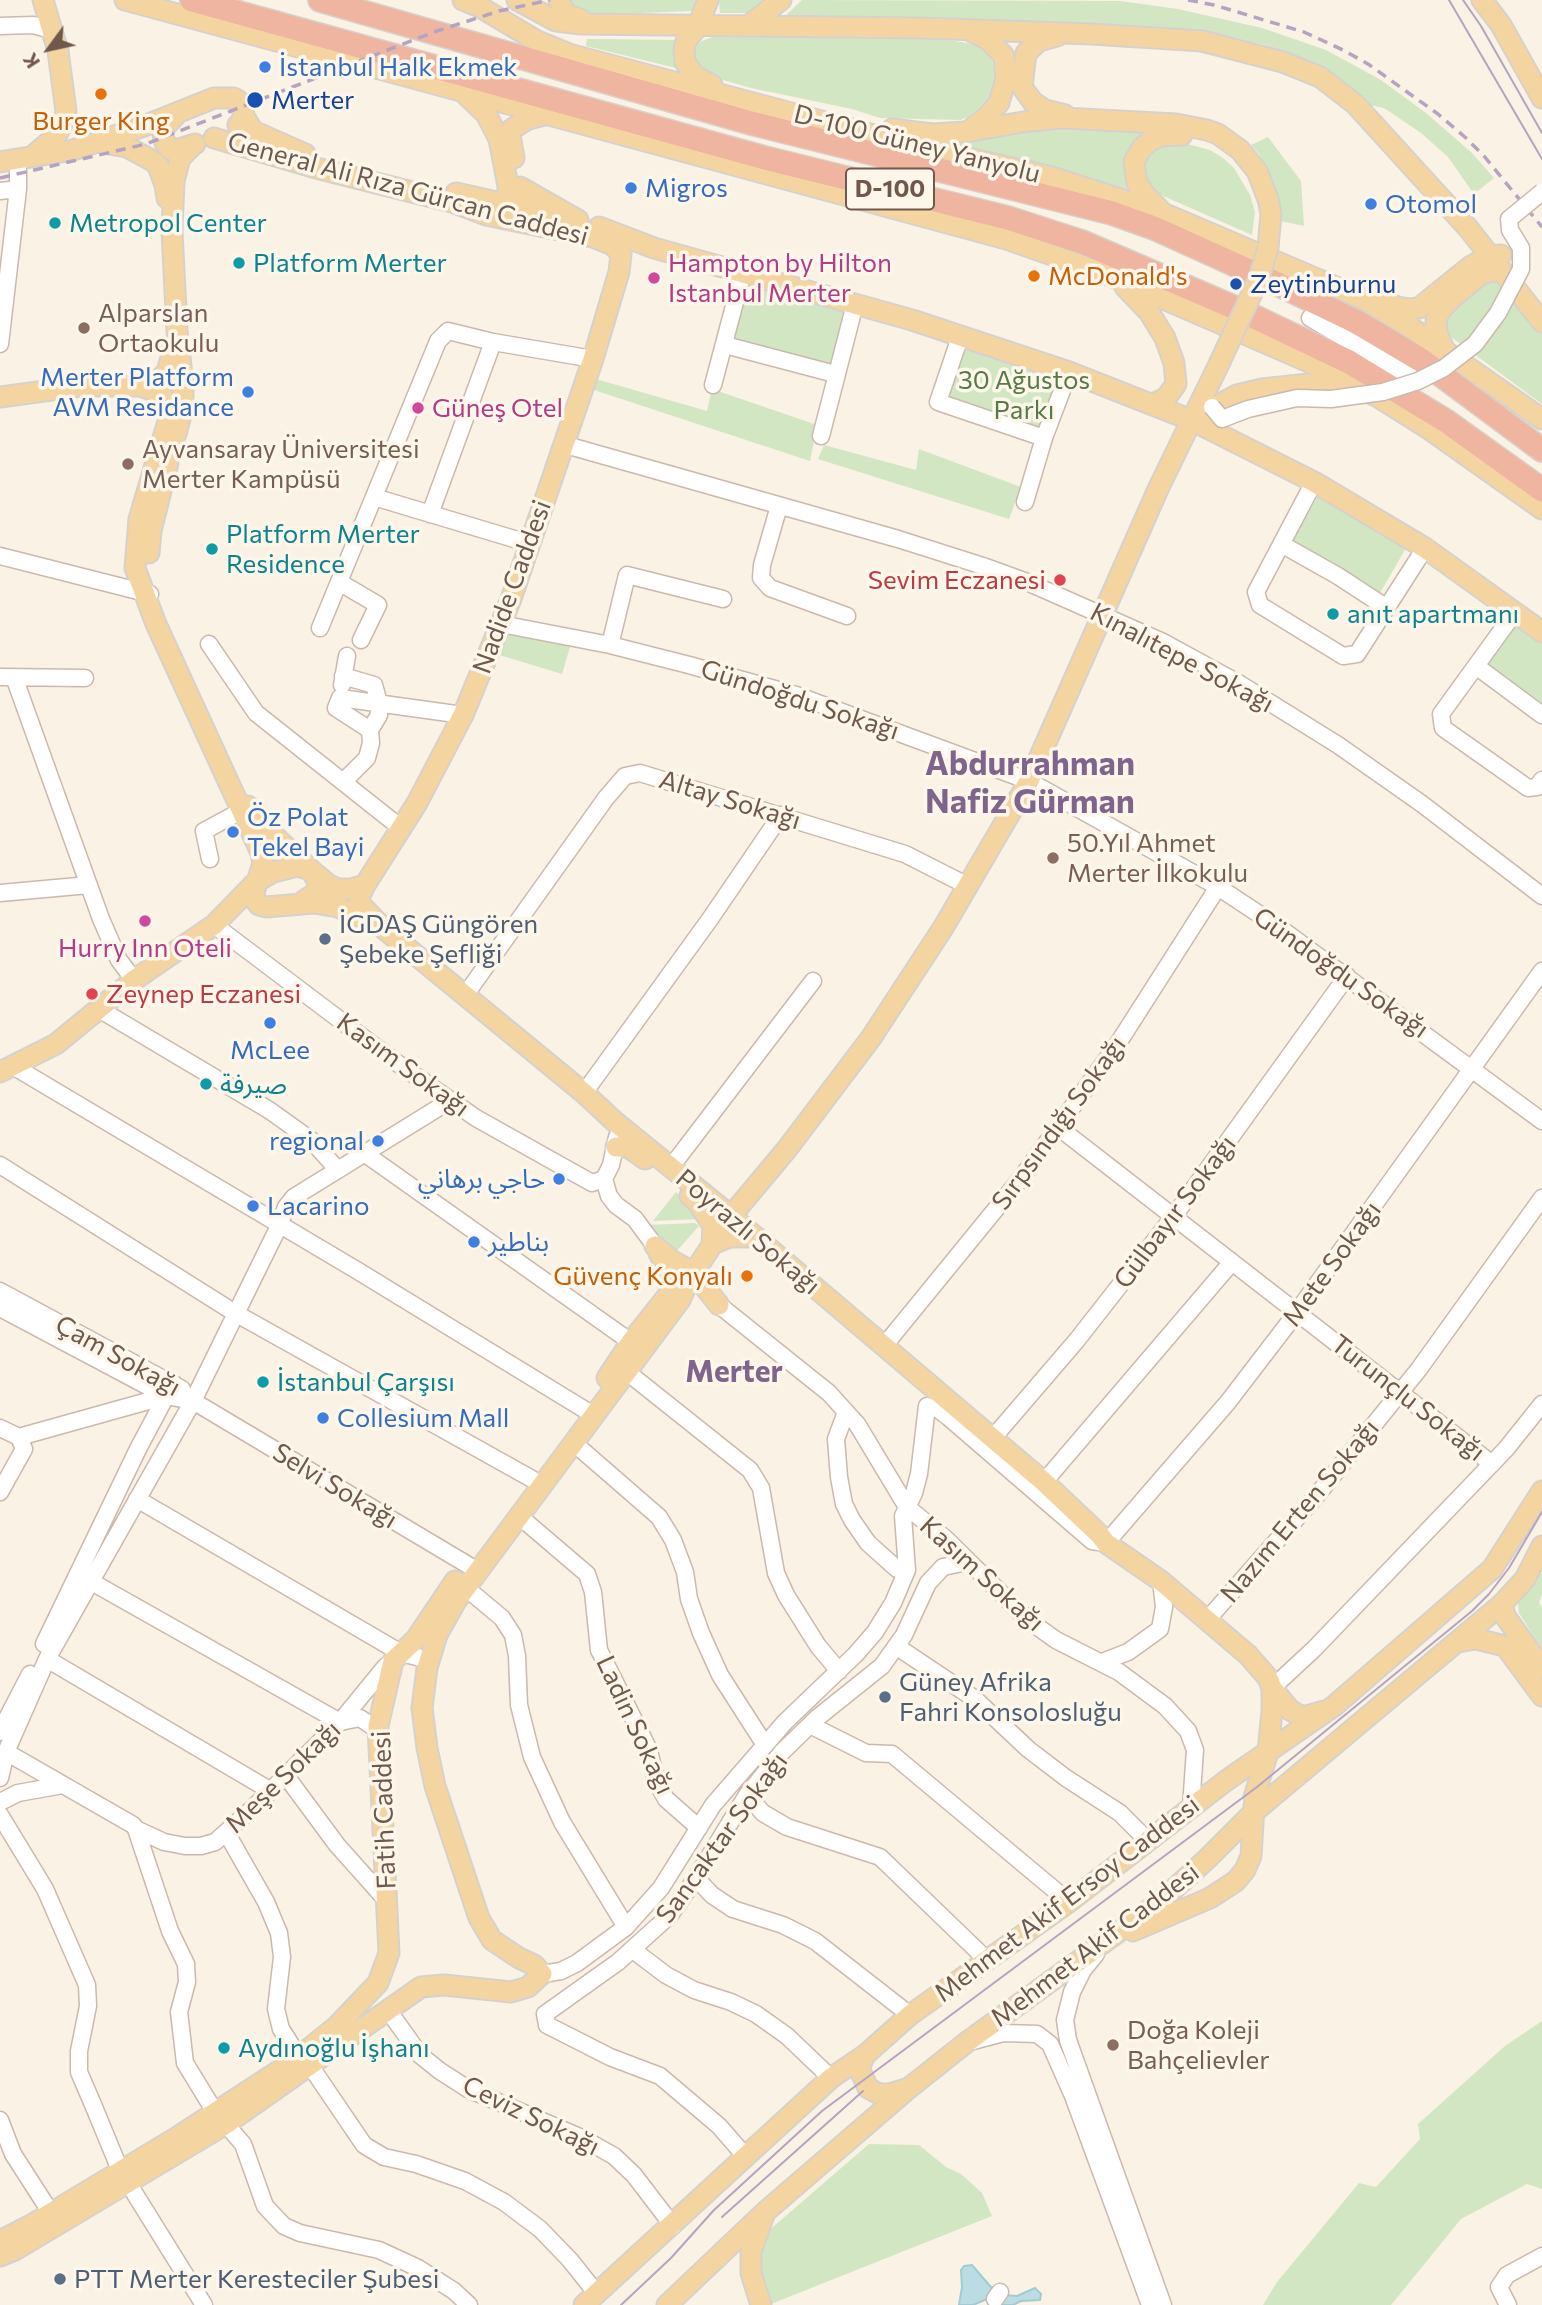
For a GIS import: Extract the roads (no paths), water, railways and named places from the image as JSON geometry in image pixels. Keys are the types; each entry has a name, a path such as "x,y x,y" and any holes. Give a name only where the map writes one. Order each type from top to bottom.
{"highway":[{"name":"D-100","path":"192,0 753,155 1008,218 1083,242 1240,310 1349,362 1436,415 1542,490"},
{"name":"D-100","path":"320,0 751,123 1112,213 1154,229 1336,311 1395,344 1542,450"},
{"path":"1465,392 1492,404 1542,436"}],"main road":[{"path":"17,160 56,136 66,111 54,35 42,0"},
{"path":"125,0 1006,239 1106,274 1310,362 1378,397 1438,435 1542,509"},
{"name":"D-100 Güney Yanyolu","path":"463,0 552,48 923,148 1052,177 1163,213 1341,288 1387,312 1542,419"},
{"path":"517,0 556,22 921,28 971,32 1092,34 1202,41 1283,62 1320,76 1354,104 1468,228 1542,322"},
{"path":"559,0 566,14 576,19 603,23"},
{"path":"708,0 698,26 686,41 685,62 695,76 741,100"},
{"path":"748,26 781,0"},
{"path":"1482,0 1501,25 1542,97"},
{"path":"965,132 994,110 999,103 1006,78 1004,56 987,38 971,32"},
{"path":"1080,119 1045,110 1033,102 1022,87 1022,71 1026,53 1039,41 1058,36 1092,34"},
{"path":"464,93 486,114 493,125 499,139 515,208"},
{"name":"General Ali Rıza Gürcan Caddesi","path":"177,114 206,99 234,98 239,101 253,131 319,160 408,184 578,220 654,248 912,320 1069,372 1191,420 1314,482 1425,548 1542,632"},
{"path":"17,160 91,144 177,114"},
{"path":"177,114 162,130 165,143 170,149 214,138 235,127 245,118"},
{"path":"515,208 510,135 517,124 544,115"},
{"path":"832,124 855,122 932,134 965,132 1029,121 1080,119 1176,124 1207,130 1229,141 1249,160 1264,185 1271,214 1264,247 1251,272 1216,361 1190,393 1171,403 1153,404"},
{"path":"1163,213 1136,183 1134,173 1137,156 1142,148 1160,136 1171,134 1199,138 1233,158 1252,184 1259,200 1264,247"},
{"name":"General Ali Rıza Gürcan Caddesi","path":"214,138 316,168 452,202 485,215 515,208 613,245 621,254 619,272"},
{"path":"91,144 115,144 153,160 165,185 172,231"},
{"path":"6,1069 56,1044 134,980 215,925 256,882 261,873 261,853 156,624 147,593 151,531 183,407 172,231 175,170 180,158 193,145"},
{"path":"475,197 485,192 503,162"},
{"path":"619,272 632,254 654,248"},
{"path":"1341,288 1398,307 1419,308 1471,265 1489,256 1500,255 1508,260 1542,304"},
{"path":"1445,351 1437,333 1436,320 1440,311 1480,275 1491,271 1503,272"},
{"name":"Nadide Caddesi","path":"365,886 417,803 463,715 531,544 542,505 566,445 619,272"},
{"path":"1106,274 1130,291 1149,312 1169,349 1174,363 1176,384 1166,398 1153,404"},
{"path":"0,397 81,386 140,386 159,380 167,372 177,331"},
{"name":"Fatih Caddesi","path":"0,2256 15,2250 124,2177 220,2118 304,2060 421,1987 443,1985 511,1992 528,1987 542,1974 534,1965 492,1940 479,1918 435,1786 422,1708 429,1660 437,1635 466,1588 472,1568 532,1479 627,1372 680,1300 691,1276 731,1216 787,1149 871,1038 968,886 1029,781 1101,614 1216,361"},
{"path":"1191,420 1237,394 1306,384 1330,384 1378,397"},
{"path":"140,386 161,395 169,412 139,519 135,568 160,624 232,781 258,821 329,885 338,889 365,886"},
{"path":"256,882 287,867 298,866 311,870 318,882 317,892 299,904"},
{"path":"256,882 255,900 259,905 314,903 338,907 383,928"},
{"path":"365,886 359,898 360,904 383,928"},
{"path":"215,925 266,906"},
{"name":"Poyrazlı Sokağı","path":"383,928 731,1216 1044,1482 1099,1534 1106,1544 1161,1581 1248,1655 1290,1710 1303,1717 1334,1706"},
{"path":"616,1147 633,1150 699,1204 713,1226 712,1244 730,1237 755,1237"},
{"path":"655,1246 691,1276 719,1305"},
{"path":"655,1246 667,1269 671,1292"},
{"name":"Fatih Caddesi","path":"304,2060 378,1983 389,1952 377,1737 397,1657 416,1639 472,1568 519,1516 575,1444 631,1342 671,1292 691,1276"},
{"path":"922,1380 927,1391 927,1406 938,1400 949,1402"},
{"name":"Mehmet Akif Ersoy Caddesi","path":"591,2299 831,2078 865,2055 910,2015 1069,1902 1227,1780 1334,1706 1492,1569 1542,1491"},
{"name":"Mehmet Akif Caddesi","path":"667,2305 765,2212 909,2088 967,2042 1161,1900 1208,1858 1254,1804 1502,1605 1524,1579 1542,1546"},
{"path":"1502,1605 1505,1616 1542,1668"},
{"path":"1457,1642 1476,1639 1505,1646 1542,1696"},
{"path":"1103,1944 1210,1898 1236,1881 1245,1870 1251,1856 1254,1804 1268,1752 1272,1688"},
{"path":"1227,1780 1243,1779 1254,1804"},
{"path":"373,1989 376,2000 387,2010"},
{"path":"865,2055 859,2068 867,2088 879,2094 909,2088"},
{"name":"Fatih Caddesi","path":"0,2241 124,2177"},
{"path":"761,2305 751,2273 751,2252 765,2212"}],"street":[{"path":"21,24 35,14 42,0"},
{"path":"0,26 21,24 44,27 54,35"},
{"path":"0,344 7,228 18,189 17,160"},
{"path":"0,191 18,189"},
{"path":"1212,407 1222,419 1278,401 1352,397 1383,392 1418,381 1465,353 1482,337 1499,313 1521,269 1521,248 1510,230 1509,219 1542,192"},
{"path":"713,385 743,272"},
{"path":"821,436 855,304"},
{"path":"1310,318 1418,381"},
{"path":"320,628 438,341 448,331 493,342 593,359"},
{"path":"960,337 938,402 1044,438"},
{"path":"430,514 493,342"},
{"path":"725,345 835,374"},
{"path":"1025,502 1044,438 1069,372"},
{"name":"Kınalıtepe Sokağı","path":"566,445 898,539 983,566 1027,582 1163,642 1240,684 1338,745 1422,804 1542,896"},
{"path":"1314,482 1256,593 1260,605 1343,656 1357,653 1425,548"},
{"path":"374,497 531,544"},
{"path":"779,506 762,565 761,578 770,588 847,616"},
{"path":"1283,545 1387,608"},
{"path":"0,556 147,593"},
{"path":"610,645 627,575 723,599"},
{"path":"339,582 378,604 361,640"},
{"path":"1515,612 1441,714 1443,727 1528,788 1537,787 1542,780"},
{"name":"Gündoğdu Sokağı","path":"500,624 610,645 690,664 796,695 1029,781 1218,887 1277,926 1473,1068"},
{"path":"209,644 256,713 401,828"},
{"path":"347,656 336,708 370,730"},
{"path":"1476,666 1542,715"},
{"path":"343,676 374,685 379,715 370,730 371,743 367,758 343,782"},
{"path":"85,678 7,677 119,960 134,980"},
{"path":"340,698 463,715"},
{"name":"Altay Sokağı","path":"466,994 606,798 625,776 640,773 905,854 968,886"},
{"path":"210,859 204,831 241,811"},
{"path":"584,1093 710,919 781,815"},
{"path":"0,893 89,885"},
{"name":"Sırpsındığı Sokağı","path":"884,1346 1022,1177 1117,1045 1218,887"},
{"name":"Kasım Sokağı","path":"215,925 397,1063 476,1118 592,1183 604,1180"},
{"name":"Mete Sokağı","path":"1106,1544 1228,1402 1297,1312 1542,971"},
{"name":"Gülbayır Sokağı","path":"992,1439 1077,1340 1174,1216 1347,976"},
{"path":"671,1167 813,982"},
{"path":"99,1009 269,1110 310,1140 338,1170"},
{"path":"1473,1068 1542,1121"},
{"path":"6,1069 358,1271 590,1413"},
{"path":"0,1778 6,1752 47,1659 193,1401 289,1201 451,1100"},
{"path":"614,1121 616,1147 604,1180 609,1196 616,1205 635,1219 655,1246"},
{"name":"Turunçlu Sokağı","path":"1058,1126 1492,1464"},
{"path":"364,1153 631,1342"},
{"path":"0,1165 235,1313 532,1479"},
{"name":"Nazım Erten Sokağı","path":"1207,1620 1317,1495 1400,1392 1542,1198"},
{"path":"1044,1482 1232,1262"},
{"name":"Çam Sokağı","path":"0,1291 169,1389"},
{"name":"Kasım Sokağı","path":"719,1305 804,1372 846,1412 857,1424 907,1507 946,1539 1028,1619 1056,1640 1119,1672 1165,1706 1188,1731 1195,1751 1191,1807"},
{"name":"Çam Sokağı","path":"0,1308 169,1389 186,1391 193,1401"},
{"path":"627,1372 750,1470 761,1488 776,1573 786,1595 818,1646 839,1671"},
{"path":"19,1437 169,1389"},
{"path":"0,1732 169,1389"},
{"name":"Selvi Sokağı","path":"193,1401 472,1568"},
{"name":"Turunçlu Sokağı","path":"1272,1688 1314,1649 1492,1464 1542,1404"},
{"name":"Poyrazlı Sokağı","path":"927,1406 947,1416 1092,1541 1106,1544"},
{"name":"Fatih Caddesi","path":"542,1974 561,1971 577,1964 626,1927 661,1888 713,1805 785,1722 839,1671 875,1632 893,1603 906,1570 903,1516 919,1474 927,1406"},
{"name":"Kasım Sokağı","path":"846,1412 836,1439 844,1504 868,1543 897,1569 906,1570"},
{"path":"0,1428 19,1437 24,1449 0,1493"},
{"path":"575,1444 659,1517 673,1539 701,1633 720,1675 765,1745"},
{"path":"137,1499 397,1657 429,1660"},
{"name":"Ladin Sokağı","path":"519,1516 587,1574 593,1592 599,1650 649,1750 656,1781 666,1799 699,1828"},
{"name":"Sancaktar Sokağı","path":"746,2157 719,2126 660,2076 610,2057 547,2025 545,2014 633,1950 670,1915 747,1795 782,1752 810,1725 882,1666 904,1634 928,1583 943,1567 967,1562"},
{"path":"90,1581 340,1722 360,1718 376,1729 377,1737"},
{"path":"1102,1662 1128,1652 1160,1629 1164,1607 1161,1581"},
{"path":"466,1588 502,1618 513,1635 517,1656 519,1705 540,1777 562,1822 626,1927"},
{"path":"896,1646 975,1699 1028,1749 1066,1778 1120,1813 1147,1840"},
{"name":"Meşe Sokağı","path":"6,1752 136,1829 164,1842 201,1846 215,1842 271,1791 340,1722 385,1667 397,1657"},
{"path":"47,1659 271,1791"},
{"path":"810,1725 866,1753 892,1754 1069,1902"},
{"path":"286,1776 337,1845 387,1901"},
{"path":"0,1802 18,1793 63,1785"},
{"path":"747,1795 763,1813 787,1827 880,1857 988,1961"},
{"path":"0,1815 45,1889 87,1985 88,2006 79,2051 79,2072 124,2177 204,2305"},
{"path":"136,1829 170,1931 187,1964 187,1982 180,2012 185,2063 220,2118 243,2144 265,2206 284,2225 300,2233 379,2250 418,2268 454,2291 469,2305"},
{"path":"226,1832 266,1902 279,1933 282,1957 276,2009 281,2029 364,2145 384,2157 416,2164 465,2181 504,2202 540,2229 570,2260 591,2299"},
{"path":"696,1878 712,1895 733,1909 783,1925 815,1941 910,2015"},
{"path":"1103,1944 1083,1970 1072,1992 1065,2020 1068,2040 1163,2305"},
{"path":"633,1950 666,1975 694,1990 731,2002 756,2014 787,2036 831,2078"},
{"name":"Ceviz Sokağı","path":"387,2010 420,2055 440,2071 468,2089 582,2138 614,2156 634,2175 673,2226"},
{"path":"967,2042 1003,2033 1037,2034 1050,2043 1076,2103 1150,2305"},
{"path":"0,2120 13,2154 51,2213"},
{"path":"1508,2305 1499,2287 1507,2275 1542,2256"}],"water":[{"path":"972,2265 990,2286 1003,2295 1017,2296 1035,2288 1041,2294 1040,2300 1001,2305 994,2296 973,2305 959,2305 961,2270 964,2266"}],"tram line":[{"path":"1449,0 1542,159"},
{"path":"1463,0 1481,26 1542,133"},
{"path":"621,2305 671,2258 714,2210 822,2111 1257,1787 1472,1611 1509,1568 1542,1512"},
{"path":"722,2217 863,2091"}],"railway":[{"path":"0,178 146,144 434,32 499,11 550,0"},
{"path":"1188,0 1304,32 1368,64 1438,114 1466,138 1542,227"}],"place":[{"name":"İstanbul Halk Ekmek","path":"265,67"},
{"name":"Burger King","path":"101,94"},
{"name":"Merter","path":"255,100"},
{"name":"Migros","path":"631,188"},
{"name":"Otomol","path":"1371,204"},
{"name":"Metropol Center","path":"55,223"},
{"name":"Platform Merter","path":"239,263"},
{"name":"McDonald's","path":"1034,276"},
{"name":"Hampton by Hilton Istanbul Merter","path":"654,278"},
{"name":"Zeytinburnu","path":"1236,284"},
{"name":"Alparslan Ortaokulu","path":"84,328"},
{"name":"Merter Platform AVM Residance","path":"248,392"},
{"name":"Güneş Otel","path":"418,408"},
{"name":"Ayvansaray Üniversitesi Merter Kampüsü","path":"128,464"},
{"name":"Platform Merter Residence","path":"212,549"},
{"name":"Sevim Eczanesi","path":"1060,580"},
{"name":"anıt apartmanı","path":"1333,614"},
{"name":"Öz Polat Tekel Bayi","path":"233,832"},
{"name":"50.Yıl Ahmet Merter İlkokulu","path":"1053,858"},
{"name":"Hurry Inn Oteli","path":"145,921"},
{"name":"İGDAŞ Güngören Şebeke Şefliği","path":"325,939"},
{"name":"Zeynep Eczanesi","path":"92,994"},
{"name":"McLee","path":"270,1023"},
{"name":"صيرفة","path":"206,1084"},
{"name":"regional","path":"378,1141"},
{"name":"حاجي برهاني","path":"559,1179"},
{"name":"Lacarino","path":"253,1206"},
{"name":"بناطير","path":"474,1242"},
{"name":"Güvenç Konyalı","path":"747,1276"},
{"name":"İstanbul Çarşısı","path":"263,1382"},
{"name":"Collesium Mall","path":"323,1418"},
{"name":"Güney Afrika Fahri Konsolosluğu","path":"885,1697"},
{"name":"Doğa Koleji Bahçelievler","path":"1113,2045"},
{"name":"Aydınoğlu İşhanı","path":"224,2048"},
{"name":"PTT Merter Keresteciler Şubesi","path":"60,2279"}],"district":[{"name":"Abdurrahman Nafiz Gürman","path":"1030,783"},
{"name":"Merter","path":"734,1372"}],"park label":[{"name":"30 Ağustos Parkı","path":"1024,395"}]}
